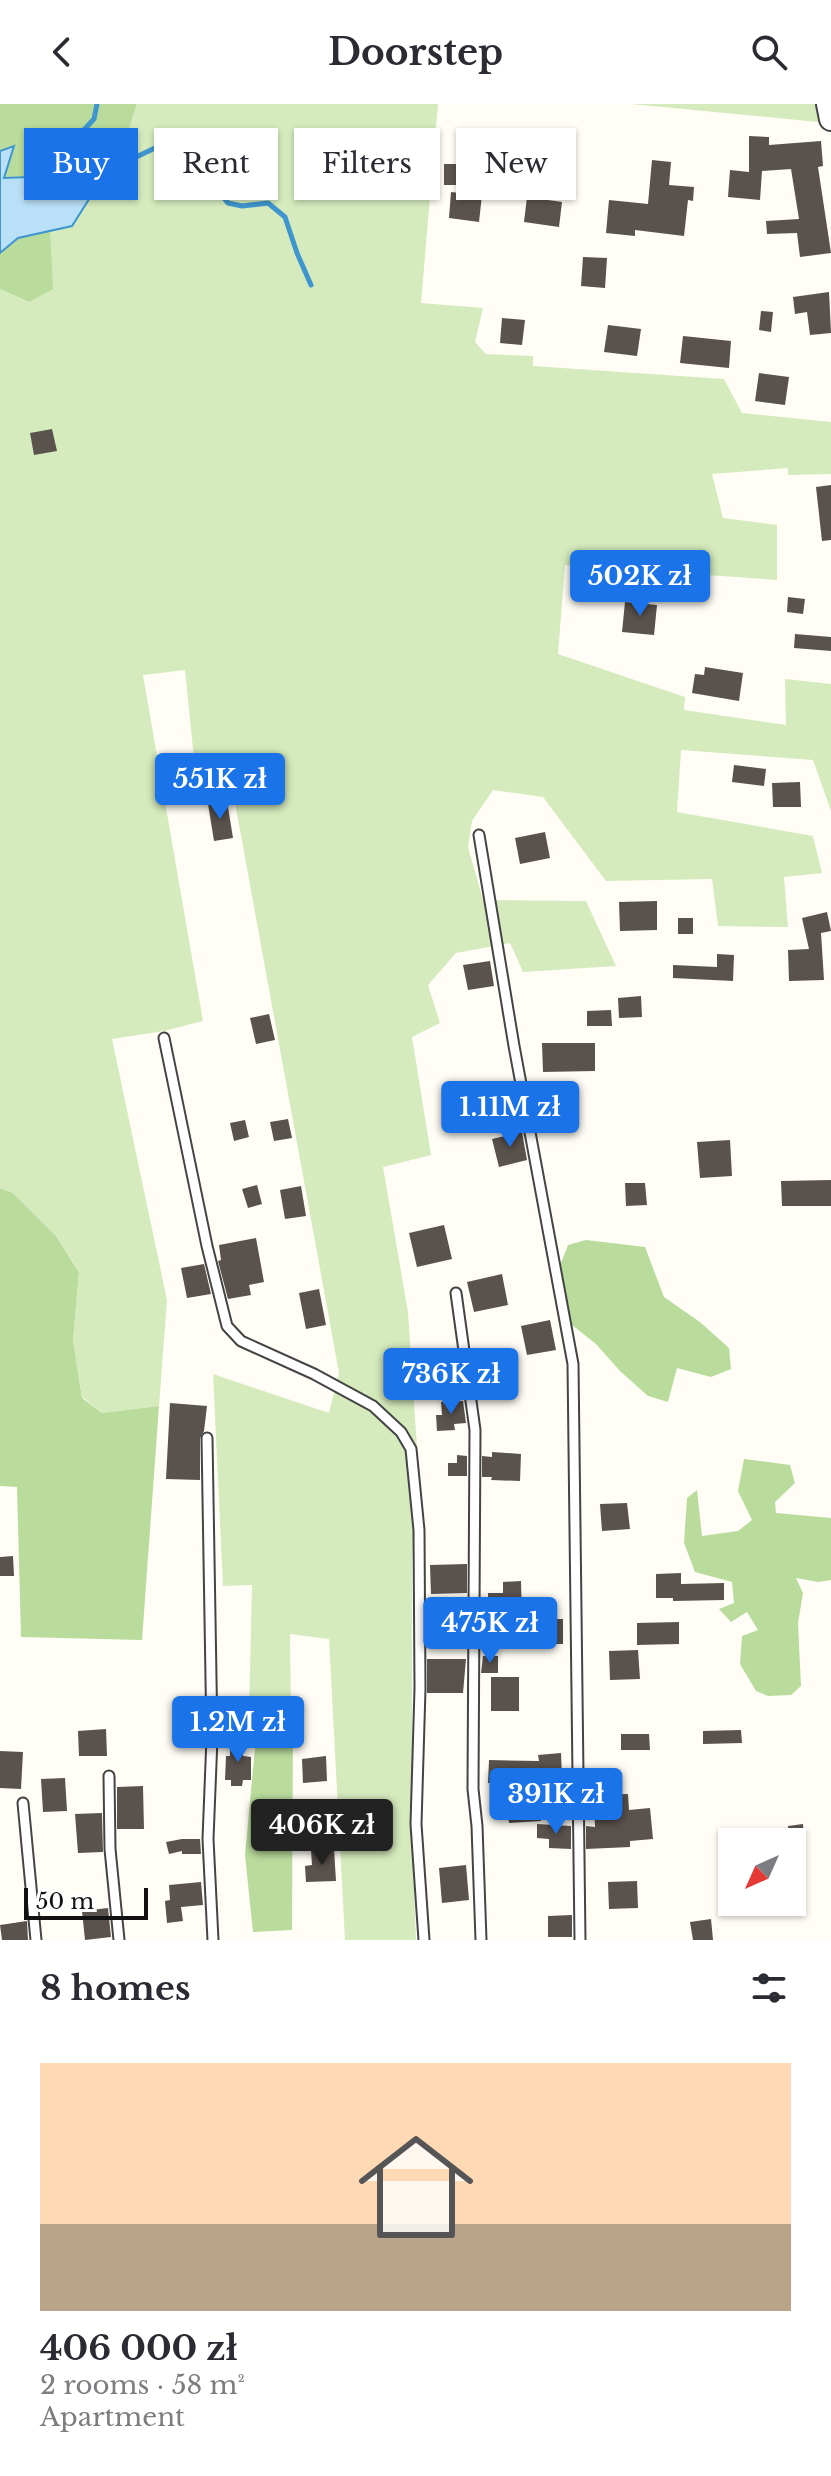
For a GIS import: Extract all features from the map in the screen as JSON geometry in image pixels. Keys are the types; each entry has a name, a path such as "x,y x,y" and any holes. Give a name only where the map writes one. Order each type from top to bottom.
{"street":[{"path":"828,104 831,119"}],"lane":[{"path":"479,835 514,1046 573,1364 580,1940"},
{"path":"164,1038 207,1246 227,1326 241,1341 314,1374 373,1406 401,1432 411,1449 419,1530 420,1689 416,1824 424,1940"},
{"path":"456,1293 475,1430 473,1789 481,1940"},
{"path":"207,1438 212,1738 208,1839 213,1940"},
{"path":"109,1776 110,1849 119,1940"},
{"path":"23,1803 36,1940"}],"green space":[{"path":"0,104 137,104 129,128 24,128 24,200 77,200 49,208 53,289 29,302 0,289"},
{"path":"137,104 438,104 436,128 294,128 294,200 430,200 421,303 483,308 475,342 486,354 533,356 533,366 724,379 742,413 831,422 831,474 788,475 788,468 712,474 723,518 777,525 777,580 565,565 558,654 685,697 684,710 786,725 785,679 831,684 831,811 813,760 681,750 677,812 813,836 822,873 784,877 788,927 718,926 712,879 606,881 543,797 493,790 472,821 468,847 483,900 586,901 616,966 523,972 510,943 456,953 428,985 440,1023 412,1037 431,1155 383,1167 408,1312 417,1448 412,1561 412,1839 416,1940 345,1940 329,1639 290,1634 291,1714 249,1716 252,1585 223,1586 213,1374 329,1413 339,1373 229,770 195,769 185,670 143,675 203,1021 112,1039 167,1300 159,1406 102,1413 82,1397 73,1340 79,1271 56,1236 13,1193 0,1188 0,289 29,302 49,207 67,200 138,200 138,128 129,128"},
{"path":"631,104 828,104 831,133 818,122"},
{"path":"0,1188 13,1193 56,1236 79,1272 73,1340 82,1398 102,1413 159,1406 142,1640 21,1637 17,1487 0,1486"},
{"path":"586,1240 645,1247 664,1297 700,1322 729,1348 731,1369 711,1377 677,1368 668,1402 648,1396 596,1344 572,1325 561,1263 568,1245"},
{"path":"744,1459 790,1465 795,1483 775,1502 776,1513 831,1518 831,1580 818,1582 796,1578 803,1593 798,1623 801,1686 791,1695 768,1696 756,1691 740,1664 742,1636 758,1630 747,1612 731,1622 719,1609 734,1603 732,1582 695,1572 684,1543 687,1498 697,1490 702,1536 738,1531 752,1520 738,1491"},
{"path":"291,1714 292,1930 253,1932 245,1855 258,1716"}],"water":[{"path":"14,146 4,178 24,177 24,200 88,200 72,226 18,238 0,253 0,151"}],"building":[{"path":"749,136 769,137 769,145 821,141 823,166 818,167 831,253 800,257 797,233 767,234 766,221 799,219 791,169 762,171 760,200 728,197 730,170 749,172"},
{"path":"652,160 671,162 669,185 694,187 693,201 688,200 684,236 635,230 635,236 606,233 609,200 648,204"},
{"path":"444,164 456,164 456,185 444,185"},
{"path":"451,192 456,192 456,200 481,200 479,222 449,218"},
{"path":"527,200 562,202 559,227 524,222"},
{"path":"583,257 607,258 605,288 581,286"},
{"path":"829,292 831,333 810,335 807,312 795,314 793,297"},
{"path":"761,311 773,312 771,332 759,330"},
{"path":"502,318 525,320 522,345 500,343"},
{"path":"608,325 641,329 637,356 604,352"},
{"path":"683,336 731,341 729,368 680,363"},
{"path":"759,373 789,377 785,405 755,401"},
{"path":"52,429 57,451 34,455 30,433"},
{"path":"831,485 831,540 822,541 816,487"},
{"path":"788,597 805,599 803,614 787,612"},
{"path":"625,602 657,605 654,635 622,632"},
{"path":"795,634 831,637 831,651 794,648"},
{"path":"705,667 743,673 739,701 692,693 695,674 704,675"},
{"path":"734,765 766,769 764,786 732,782"},
{"path":"800,782 801,807 773,807 772,783"},
{"path":"227,801 233,838 214,841 208,804"},
{"path":"545,832 550,858 520,864 515,838"},
{"path":"657,901 657,930 620,931 619,902"},
{"path":"827,912 831,931 821,933 824,980 789,981 788,950 809,949 802,918"},
{"path":"678,918 693,918 693,934 678,934"},
{"path":"717,954 734,955 733,981 673,978 673,965 717,967"},
{"path":"490,961 494,986 468,990 463,965"},
{"path":"641,996 642,1017 619,1018 618,998"},
{"path":"611,1010 612,1026 587,1026 587,1011"},
{"path":"269,1014 275,1040 256,1044 250,1018"},
{"path":"542,1043 595,1043 595,1071 543,1072"},
{"path":"288,1119 292,1138 274,1141 270,1122"},
{"path":"245,1120 249,1137 234,1141 230,1123"},
{"path":"522,1132 527,1160 499,1167 492,1139"},
{"path":"730,1140 732,1176 700,1178 697,1142"},
{"path":"831,1180 831,1206 782,1206 781,1181"},
{"path":"625,1183 645,1183 647,1205 626,1206"},
{"path":"257,1185 262,1204 248,1208 242,1189"},
{"path":"301,1186 306,1216 285,1219 280,1190"},
{"path":"444,1225 452,1259 417,1267 409,1233"},
{"path":"256,1238 264,1282 249,1285 251,1295 228,1299 218,1261 221,1260 219,1245"},
{"path":"204,1264 211,1294 187,1298 181,1268"},
{"path":"502,1274 508,1305 474,1312 467,1282"},
{"path":"319,1289 326,1325 306,1329 299,1293"},
{"path":"550,1320 556,1350 527,1355 521,1326"},
{"path":"463,1401 466,1423 454,1424 455,1430 437,1431 436,1415 442,1415 441,1402"},
{"path":"170,1403 207,1406 204,1431 200,1438 200,1480 166,1479"},
{"path":"492,1452 521,1454 520,1481 482,1477 482,1456 492,1457"},
{"path":"457,1455 467,1456 467,1476 448,1476 448,1463 457,1463"},
{"path":"627,1503 630,1529 602,1531 600,1504"},
{"path":"13,1556 14,1576 0,1576 0,1557"},
{"path":"467,1564 467,1593 431,1594 430,1565"},
{"path":"681,1573 681,1584 724,1583 724,1600 673,1601 673,1598 656,1598 656,1574"},
{"path":"521,1581 522,1618 488,1618 488,1593 503,1593 503,1582"},
{"path":"533,1619 563,1619 563,1644 534,1644"},
{"path":"679,1622 679,1644 637,1645 637,1623"},
{"path":"638,1650 640,1679 610,1680 609,1651"},
{"path":"483,1656 498,1656 498,1673 481,1673"},
{"path":"427,1659 466,1659 463,1693 427,1693"},
{"path":"491,1677 519,1677 519,1711 491,1711"},
{"path":"106,1729 107,1756 79,1756 78,1731"},
{"path":"741,1730 742,1743 703,1744 703,1731"},
{"path":"621,1734 649,1734 650,1750 621,1750"},
{"path":"243,1738 243,1756 251,1757 251,1780 243,1780 242,1786 231,1786 231,1780 225,1780 230,1739"},
{"path":"0,1751 23,1752 21,1789 0,1788"},
{"path":"561,1753 562,1777 537,1779 541,1821 509,1823 508,1817 504,1817 501,1783 488,1783 489,1760 539,1761 538,1755"},
{"path":"326,1756 327,1781 303,1783 302,1759"},
{"path":"65,1778 67,1811 43,1812 41,1779"},
{"path":"143,1786 144,1829 117,1829 117,1787"},
{"path":"628,1794 629,1810 650,1808 653,1839 630,1841 630,1847 586,1849 586,1826 595,1827 594,1795"},
{"path":"102,1813 103,1852 78,1853 75,1814"},
{"path":"537,1824 571,1826 571,1849 549,1848 549,1839 537,1838"},
{"path":"803,1824 803,1828 788,1828"},
{"path":"200,1839 201,1854 182,1854 182,1851 169,1854 166,1842"},
{"path":"334,1849 336,1881 306,1882 305,1866 312,1865 311,1850"},
{"path":"466,1865 469,1900 442,1903 439,1868"},
{"path":"637,1881 638,1908 609,1909 608,1882"},
{"path":"201,1882 203,1905 181,1907 183,1921 167,1923 165,1901 170,1900 169,1885"},
{"path":"108,1908 111,1937 85,1940 82,1911"},
{"path":"572,1915 572,1937 548,1937 548,1916"},
{"path":"711,1919 713,1940 693,1940 690,1922"},
{"path":"27,1921 28,1940 2,1940 0,1925"}],"waterway":[{"path":"86,128 94,119 97,104"},
{"path":"138,156 157,147 196,171 228,203 242,206 268,203 285,217 311,285"}]}
